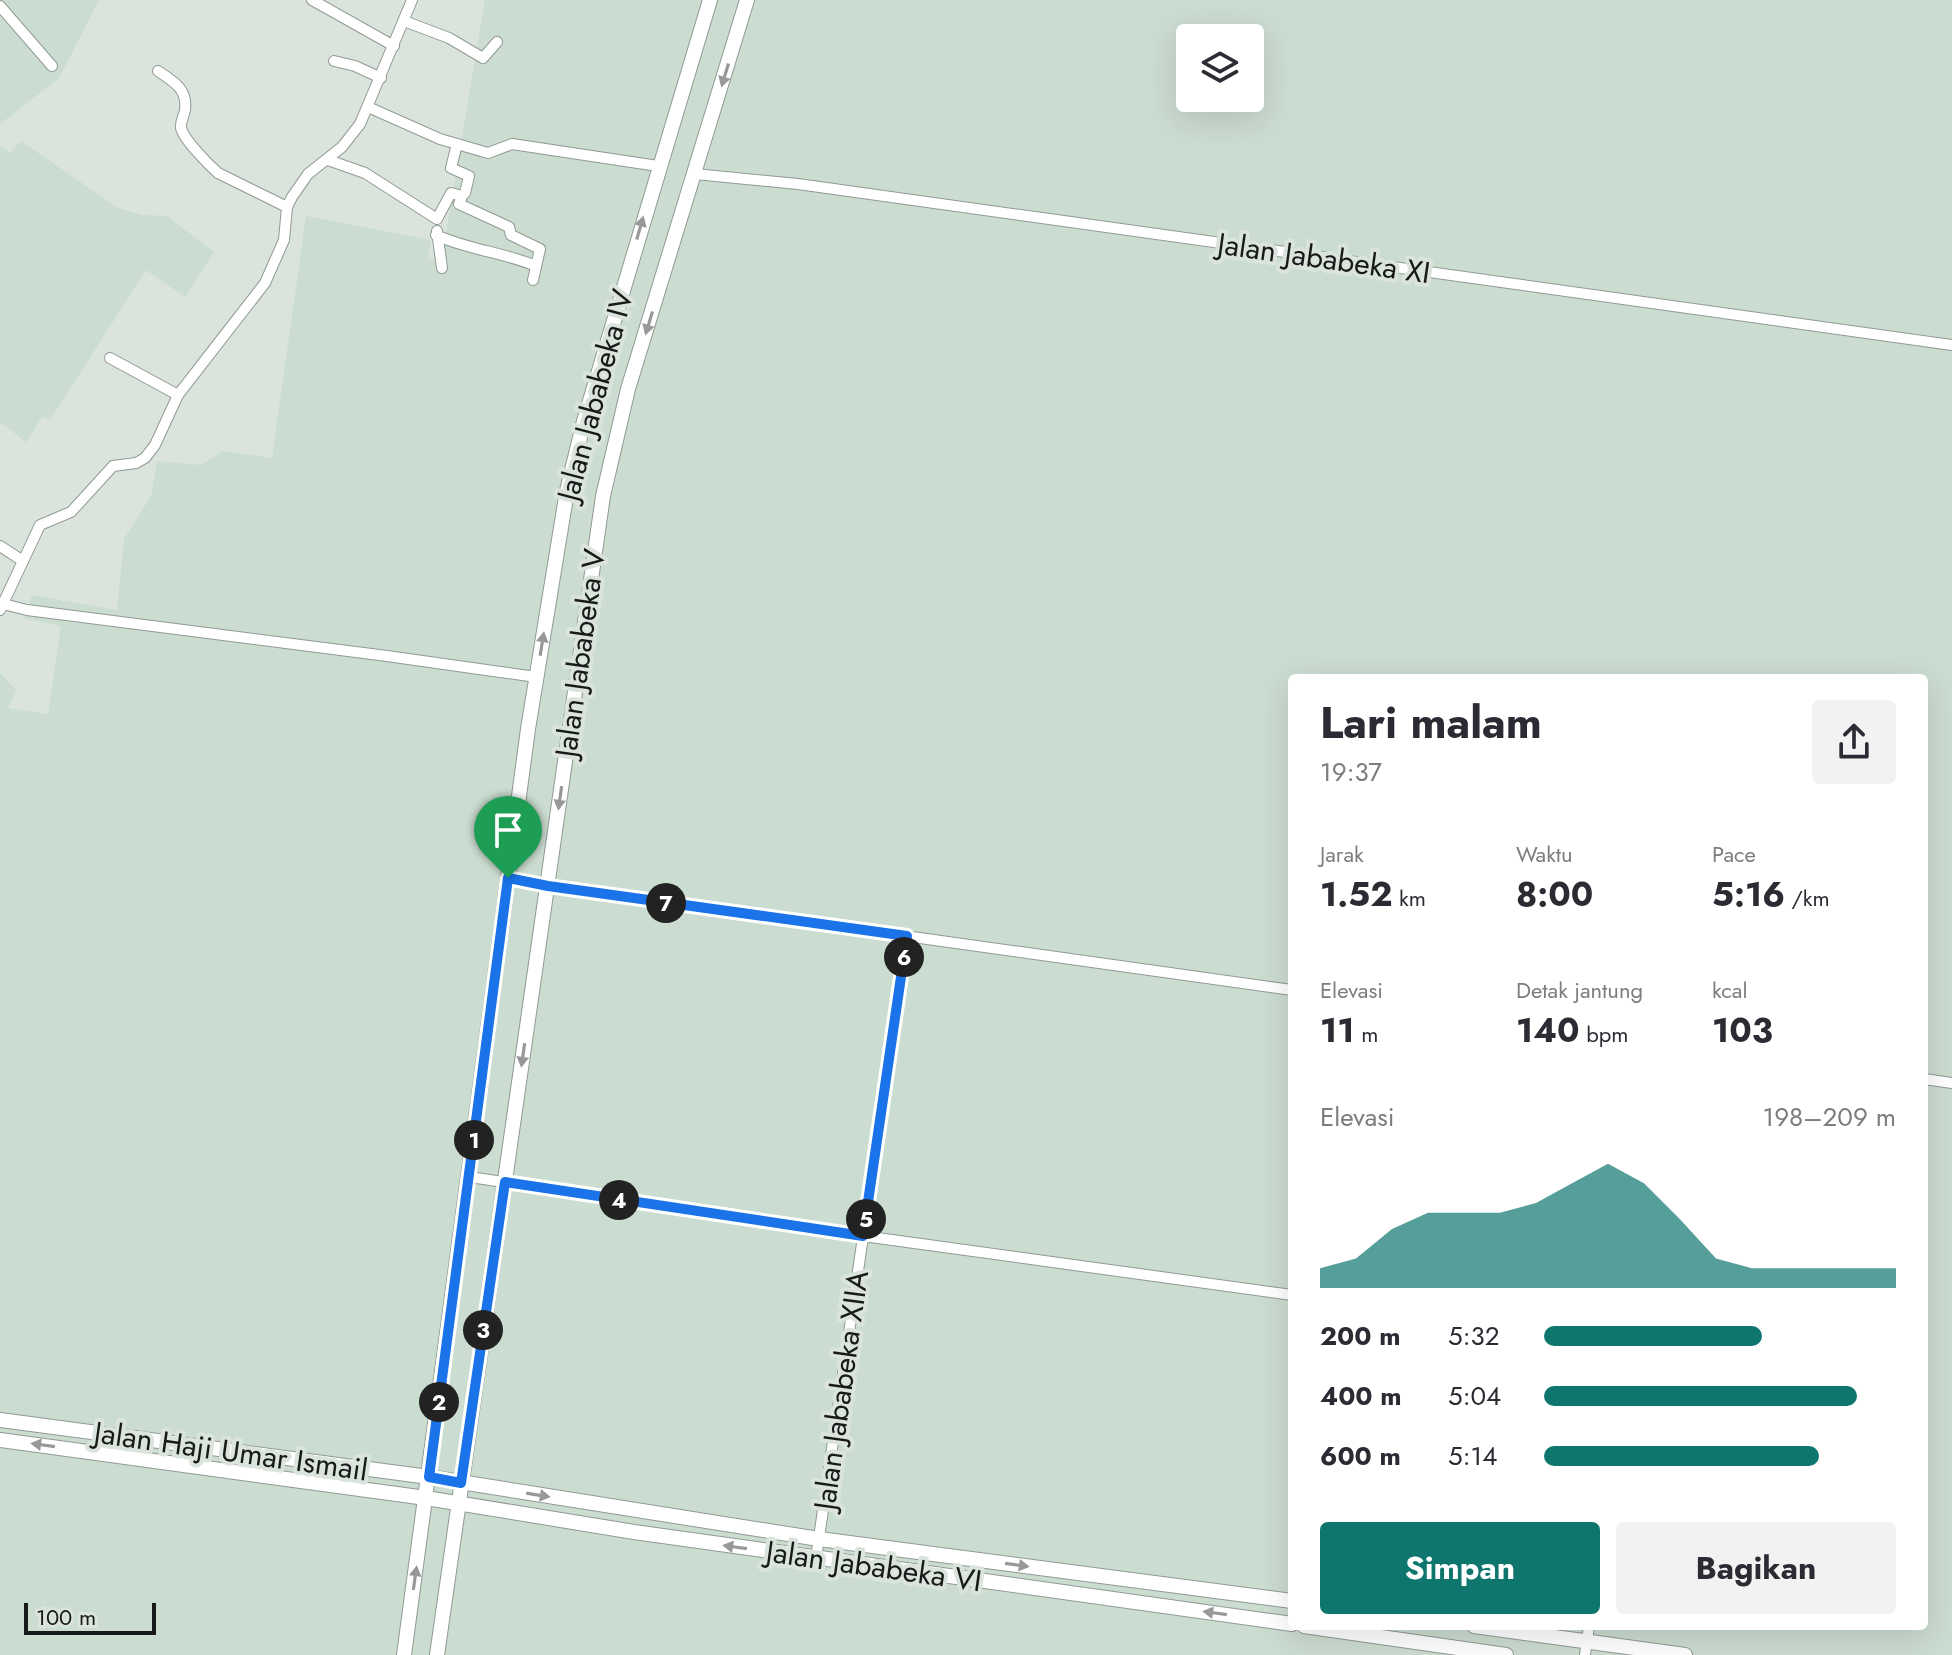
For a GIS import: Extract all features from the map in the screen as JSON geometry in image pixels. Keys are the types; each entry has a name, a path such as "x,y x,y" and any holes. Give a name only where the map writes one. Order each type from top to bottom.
{"street":[{"path":"312,0 394,46"},
{"path":"412,0 381,78 351,138 301,182 287,207 284,240 265,283 178,395 155,445 145,458 136,463 113,466 71,512 40,525 1,607 536,677"},
{"name":"Jalan Jababeka IV","path":"404,1655 536,677 574,456 710,0"},
{"name":"Jalan Jababeka V","path":"437,1655 548,886 594,543 628,389 747,0"},
{"path":"0,6 52,66"},
{"path":"404,21 449,38 483,58 497,42"},
{"path":"334,61 355,66 381,78"},
{"path":"158,71 183,91 186,101 181,127 209,165 218,173 287,207"},
{"path":"368,107 457,144 490,154 512,144 658,166"},
{"path":"457,144 451,168 470,179 459,204 500,221 509,227 511,235 540,249 533,280"},
{"path":"328,160 365,173 426,214 439,218"},
{"name":"Jalan Jababeka XI","path":"695,174 817,187 1952,345"},
{"path":"442,268 436,235 439,218 451,193 462,196"},
{"path":"436,235 536,266"},
{"path":"110,358 178,395"},
{"path":"0,546 23,561"},
{"path":"508,878 1288,989"},
{"name":"Jalan Jababeka XIIA","path":"816,1558 907,936"},
{"path":"1928,1080 1952,1083"},
{"path":"470,1177 863,1236 1288,1294"},
{"name":"Jalan Haji Umar Ismail","path":"0,1420 461,1483"},
{"name":"Jalan Haji Umar Ismail","path":"0,1440 458,1504"},
{"name":"Jalan Jababeka VI","path":"461,1483 819,1539 1288,1600"},
{"name":"Jalan Jababeka VI","path":"458,1504 816,1558 1288,1623"},
{"path":"1332,1630 1506,1655"},
{"path":"1494,1630 1586,1648 1685,1655"}],"shaded area":[{"path":"0,0 99,0 59,78 0,124"},
{"path":"485,0 1952,0 1952,1655 0,1655 0,673 16,690 8,708 48,714 61,626 24,618 32,595 117,610 124,539 151,496 157,461 202,465 223,451 272,458 306,216 431,240 428,258 441,263"},
{"path":"21,141 118,208 142,215 167,216 214,252 185,297 146,270 50,420 42,417 26,442 0,422 0,146 10,153"}],"route":[{"path":"508,878 907,936 863,1236 505,1182 461,1483 429,1477 508,878"}]}
